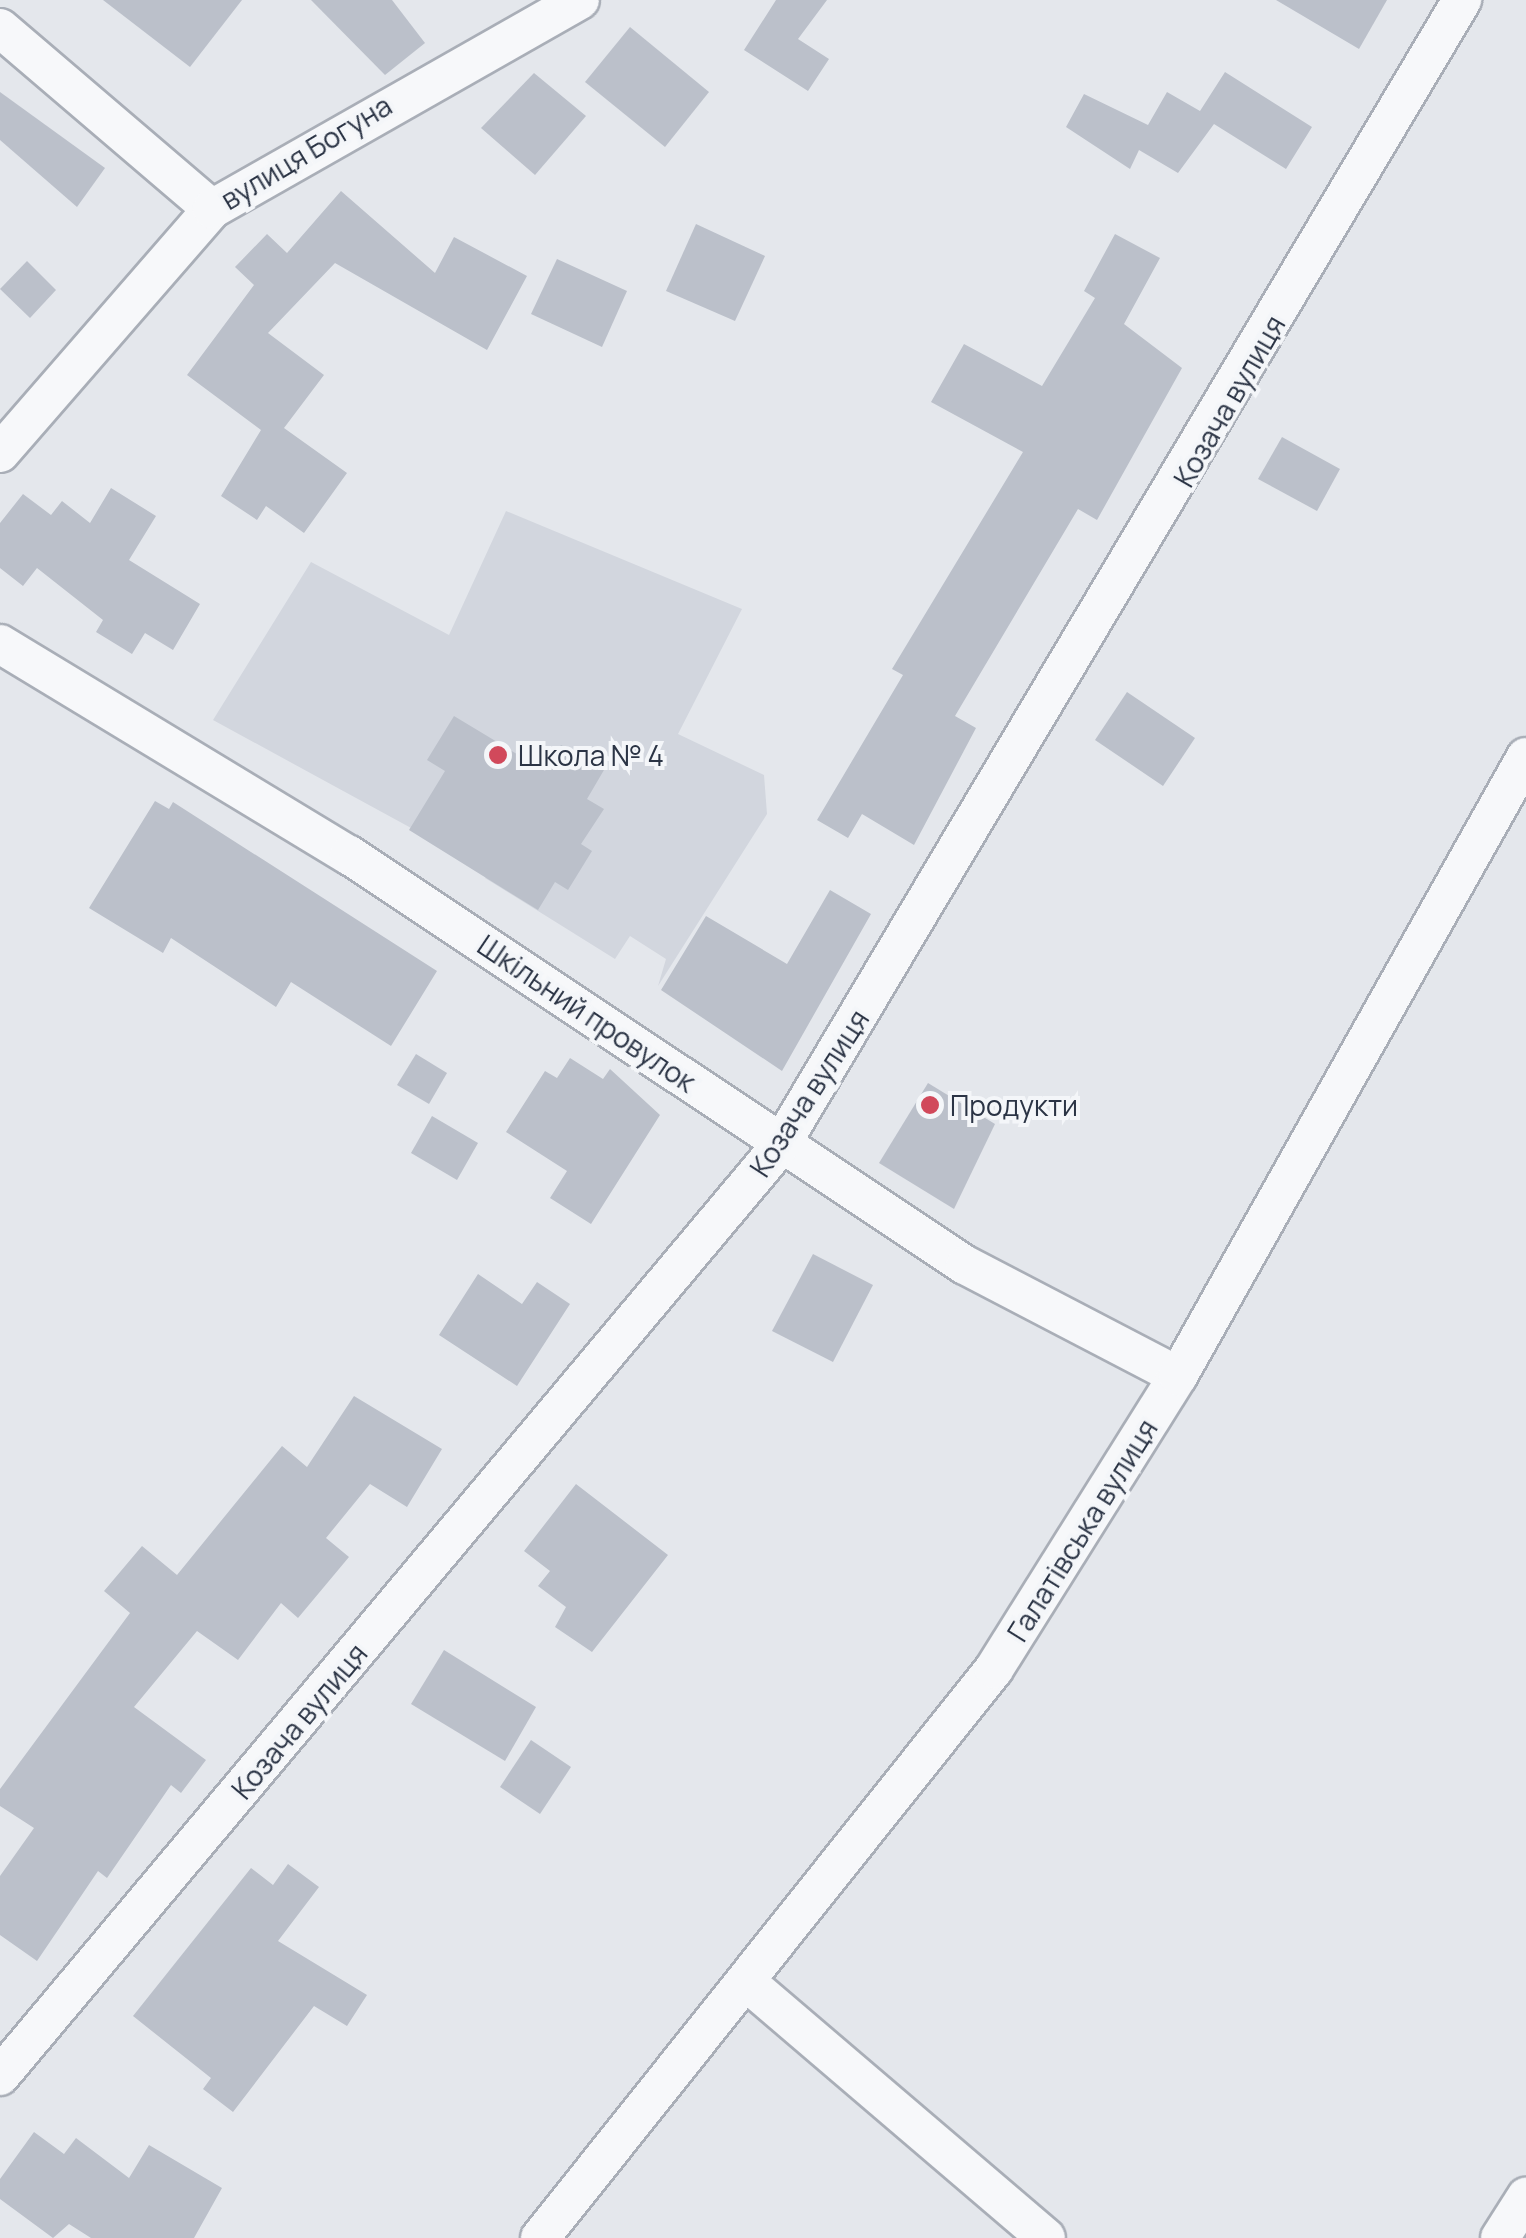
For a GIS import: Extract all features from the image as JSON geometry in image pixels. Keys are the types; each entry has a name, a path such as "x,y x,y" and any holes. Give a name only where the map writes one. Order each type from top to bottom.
{"street":[{"name":"вулиця Богуна","path":"0,453 212,209 580,0"},
{"name":"Козача вулиця","path":"0,2076 780,1146 1462,0"},
{"path":"0,28 212,209"},
{"name":"Шкільний провулок","path":"0,644 349,855 780,1146 965,1265 1178,1376"},
{"name":"Галатівська вулиця","path":"540,2238 750,1984 994,1669 1178,1376 1526,757"},
{"path":"750,1984 1046,2238"},
{"path":"1500,2238 1526,2197"}],"shaded area":[{"name":"Школа № 4","path":"506,511 742,609 678,734 764,775 767,814 658,986 666,959 630,936 615,959 485,878 490,871 213,720 311,562 449,635"}],"building":[{"path":"103,0 242,0 190,67"},
{"path":"311,0 392,0 425,43 385,75"},
{"path":"776,0 827,0 798,39 829,59 808,91 744,50"},
{"path":"1276,0 1387,0 1359,49"},
{"path":"630,27 709,92 665,147 585,82"},
{"path":"1225,72 1312,127 1286,169 1214,124 1178,173 1139,150 1130,169 1066,127 1084,94 1148,125 1167,92 1200,111"},
{"path":"534,73 586,116 535,175 481,128"},
{"path":"0,92 105,168 77,207 0,140"},
{"path":"341,191 435,273 454,237 527,276 487,350 335,263 268,333 324,375 284,428 347,473 304,533 266,506 257,520 221,496 261,430 187,375 254,285 235,267 267,234 287,253"},
{"path":"696,224 765,256 735,321 666,291"},
{"path":"1115,234 1160,258 1124,324 1182,368 1097,520 1078,509 955,716 976,728 914,845 862,814 848,838 817,820 903,675 892,669 1023,452 931,402 964,344 1042,386 1095,298 1084,291"},
{"path":"557,259 627,291 602,347 531,314"},
{"path":"27,261 56,290 30,318 0,289"},
{"path":"1282,437 1340,469 1317,511 1258,479"},
{"path":"111,488 156,516 129,560 200,604 173,650 145,633 132,654 96,632 103,620 37,568 23,586 0,568 0,523 23,494 51,515 62,501 90,523"},
{"path":"1127,692 1195,738 1163,786 1095,740"},
{"path":"454,716 545,771 561,745 604,770 587,799 604,809 581,844 592,851 568,890 555,882 538,910 409,830 445,771 427,760"},
{"path":"155,801 169,809 173,802 437,971 391,1046 291,982 276,1007 171,938 163,953 89,908"},
{"path":"830,890 871,914 782,1071 661,990 706,916 787,964"},
{"path":"416,1054 447,1073 429,1104 397,1085"},
{"path":"570,1058 603,1079 610,1069 660,1115 591,1224 550,1198 567,1171 506,1132 545,1071 557,1078"},
{"path":"928,1083 995,1124 954,1209 879,1163"},
{"path":"432,1116 478,1143 457,1180 411,1153"},
{"path":"813,1254 873,1285 833,1362 772,1331"},
{"path":"478,1274 522,1304 537,1282 570,1304 517,1386 439,1335"},
{"path":"354,1396 442,1449 407,1507 370,1484 326,1538 349,1557 298,1618 281,1603 238,1660 197,1631 134,1707 206,1760 181,1793 171,1785 107,1878 98,1871 37,1961 0,1935 0,1876 34,1828 0,1806 0,1789 130,1613 104,1591 142,1546 177,1575 282,1446 307,1467"},
{"path":"576,1484 668,1555 592,1652 555,1627 566,1607 538,1586 550,1571 524,1551"},
{"path":"444,1650 536,1707 505,1761 411,1704"},
{"path":"531,1740 571,1767 540,1814 500,1787"},
{"path":"288,1864 319,1887 278,1941 367,1995 347,2026 314,2006 233,2112 203,2089 211,2078 133,2016 251,1868 273,1885"},
{"path":"34,2132 64,2154 76,2138 129,2178 149,2145 222,2188 194,2238 91,2238 69,2224 53,2238 0,2199 0,2179"}],"place":[{"name":"Школа № 4","path":"498,755"},
{"name":"Продукти","path":"930,1105"}]}
